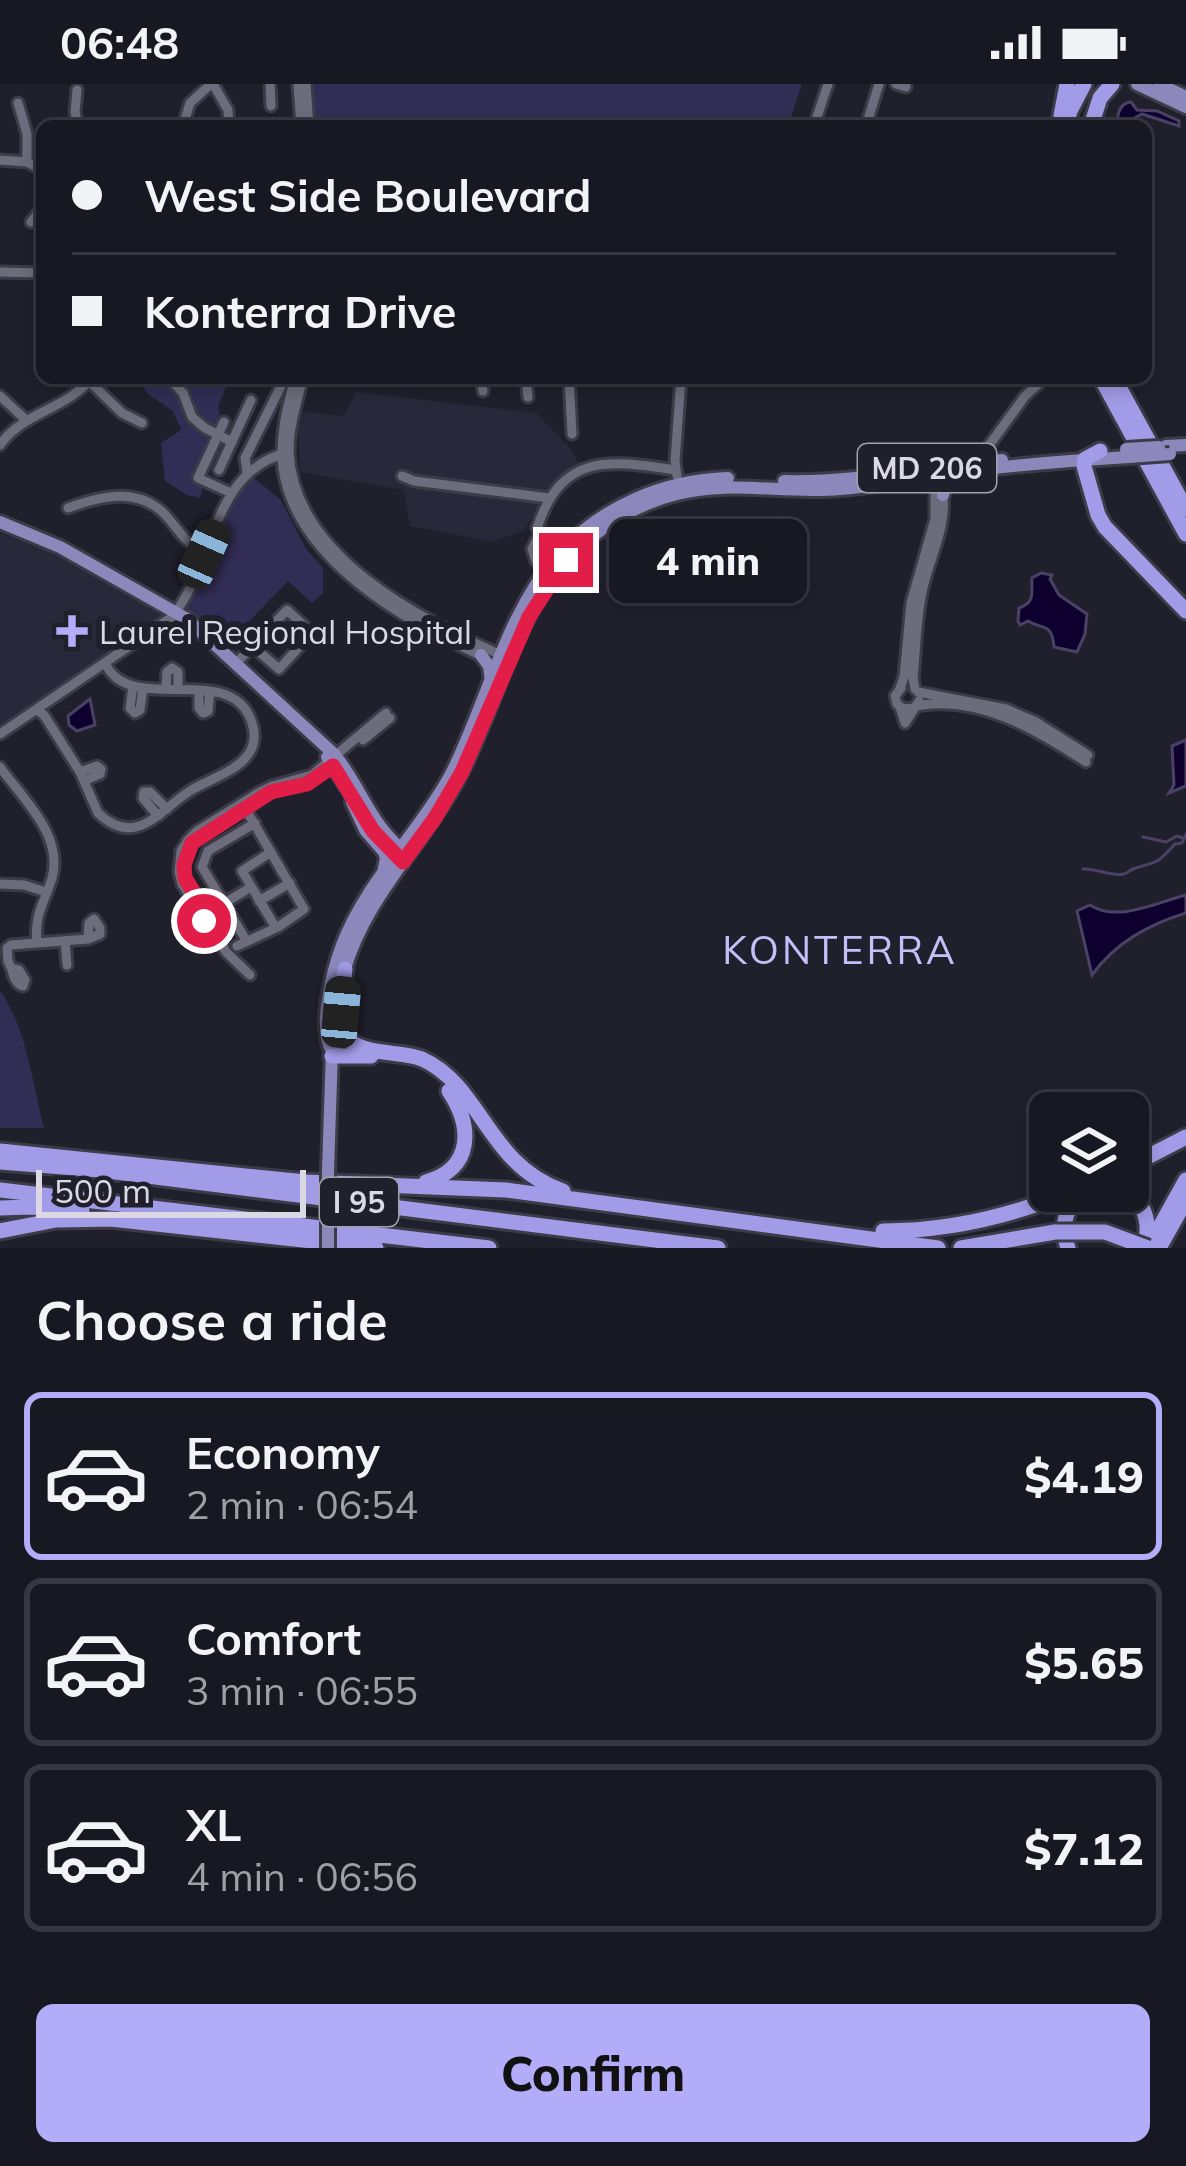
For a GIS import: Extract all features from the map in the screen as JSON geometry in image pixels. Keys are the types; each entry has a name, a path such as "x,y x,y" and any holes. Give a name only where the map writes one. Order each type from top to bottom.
{"highway":[{"path":"1063,120 1067,84"},
{"path":"1065,120 1089,84"},
{"path":"1082,120 1089,84"},
{"path":"1093,120 1100,98 1112,84"},
{"path":"1104,384 1186,534"},
{"path":"1117,384 1186,509"},
{"path":"1092,455 1092,495 1105,527 1186,611"},
{"path":"345,969 341,1022 344,1034 360,1047 420,1058 448,1076 505,1153 536,1179 571,1193 642,1208"},
{"path":"332,1053 382,1050"},
{"path":"306,1182 427,1182 450,1170 464,1145 465,1126 455,1100 427,1070 392,1056 332,1053"},
{"path":"1149,1156 1186,1136"},
{"path":"0,1150 306,1182 506,1190 938,1248"},
{"name":"I 95","path":"0,1162 100,1170 718,1248"},
{"path":"1147,1248 1186,1180"},
{"name":"I 95","path":"0,1190 489,1248"},
{"path":"0,1204 29,1199 217,1215"},
{"path":"0,1204 376,1248"},
{"path":"1162,1243 1186,1204"},
{"path":"775,1225 871,1232 934,1228 1029,1206"},
{"path":"1068,1212 1064,1231 1068,1248"},
{"path":"1145,1212 1147,1248"},
{"path":"0,1231 56,1220 111,1219 258,1234"},
{"path":"964,1248 1055,1232 1105,1232 1147,1248"}],"main road":[{"path":"1137,84 1186,107"},
{"path":"1159,84 1186,97"},
{"name":"MD 206","path":"678,482 831,490 912,479 976,462 1186,449"},
{"name":"MD 206","path":"332,1053 327,1017 334,968 349,927 381,878 435,818 462,772 498,658 532,592 563,557 626,514 661,498 678,482 842,480 961,472 1092,455"},
{"path":"912,479 940,495 946,481 961,472"},
{"path":"0,522 60,548 177,612 309,731 353,780 402,856"},
{"name":"MD 206","path":"328,1248 332,1053 345,969 364,919 451,773 491,682 489,666 536,605 563,557"},
{"path":"334,760 364,830 384,852 381,878"},
{"path":"347,790 373,831 402,856"},
{"path":"382,831 401,837 418,827"}],"street":[{"path":"185,120 190,104 212,84 230,120"},
{"path":"270,84 272,106"},
{"path":"302,84 305,120"},
{"path":"816,120 828,84"},
{"path":"870,120 879,84"},
{"path":"77,90 77,120"},
{"path":"18,103 28,134 27,162"},
{"path":"0,160 36,167"},
{"path":"31,222 36,216"},
{"path":"0,272 36,273"},
{"path":"0,445 12,430 71,398 85,384"},
{"path":"93,384 122,413 142,423"},
{"path":"175,384 192,417 232,442"},
{"path":"247,472 245,458 282,384"},
{"path":"297,384 287,407 283,468 292,503 314,542 410,618 498,658"},
{"path":"482,384 483,391"},
{"path":"527,384 528,397"},
{"path":"569,384 572,434"},
{"path":"536,561 532,549 549,498 577,472 617,462 678,482 681,384"},
{"path":"976,462 1038,384"},
{"path":"0,396 26,420"},
{"path":"204,464 224,472 251,400"},
{"path":"224,422 198,478 231,493"},
{"path":"995,440 992,452 1001,460"},
{"path":"0,734 177,612 231,493 247,472 285,453"},
{"path":"285,453 303,507 338,555 419,614 498,658"},
{"path":"263,461 272,460 283,468"},
{"path":"918,587 913,678 919,698 905,723 895,696 904,677 918,587 936,531 937,472"},
{"path":"402,476 414,482 549,498"},
{"path":"68,508 118,494 133,496 157,507 182,539 204,554"},
{"path":"539,535 563,557"},
{"path":"252,646 276,669 312,635 278,601"},
{"path":"236,664 287,610"},
{"path":"38,711 82,777 98,813 114,824 136,827 244,761 253,730 243,706 231,696 134,686 115,678 106,665"},
{"path":"899,706 884,696 910,686 1006,709 1036,722 1087,759 1006,717 966,707 914,707"},
{"path":"250,975 226,952 185,878 192,843 271,792 313,781 388,716"},
{"path":"0,767 28,801 52,850 52,877 38,911 37,943"},
{"path":"244,806 272,851 304,909 241,943 202,867 208,851 255,824"},
{"path":"272,851 242,871 276,928"},
{"path":"260,901 290,883"},
{"path":"0,884 46,892"},
{"path":"205,914 251,887"},
{"path":"12,970 8,961 11,945 88,938"},
{"path":"65,941 68,965"}],"shaded area":[{"path":"311,84 802,84 790,120 314,120"},
{"path":"1127,103 1137,110 1157,111 1179,121 1179,126 1142,114 1133,120 1118,120"},
{"path":"141,384 228,384 218,407 223,430 208,463 200,498 165,481 161,443 181,430 173,411"},
{"path":"356,392 536,413 578,463 551,486 524,531 491,541 410,526 404,490 300,472 298,430 303,412 344,416"},
{"path":"249,474 281,500 306,549 323,568 323,593 312,603 288,581 225,647 185,605"},
{"name":"Laurel Regional Hospital","path":"0,533 51,551 167,614 0,726"},
{"path":"649,542 667,556 706,573 704,595 674,604 662,602 631,554"},
{"path":"1041,573 1052,575 1059,595 1087,614 1077,652 1054,647 1045,628 1018,621 1019,608 1032,596 1032,578"},
{"path":"90,699 95,725 77,731 69,725 68,716"},
{"path":"1186,740 1186,786 1169,793 1174,785 1172,746"},
{"path":"1186,895 1186,913 1134,936 1092,975 1077,911 1090,905 1125,912"},
{"path":"0,991 22,1038 44,1128 0,1128"}],"waterway":[{"path":"1083,869 1125,874 1160,859 1182,843 1186,834"},
{"path":"1143,837 1166,842 1183,838"}],"place":[{"name":"Laurel Regional Hospital","path":"72,631"}],"district":[{"name":"KONTERRA","path":"840,949"}],"route":[{"path":"204,921 211,914 185,878 192,843 271,792 307,784 333,766 373,831 403,862 462,772 529,617 566,560"}]}
